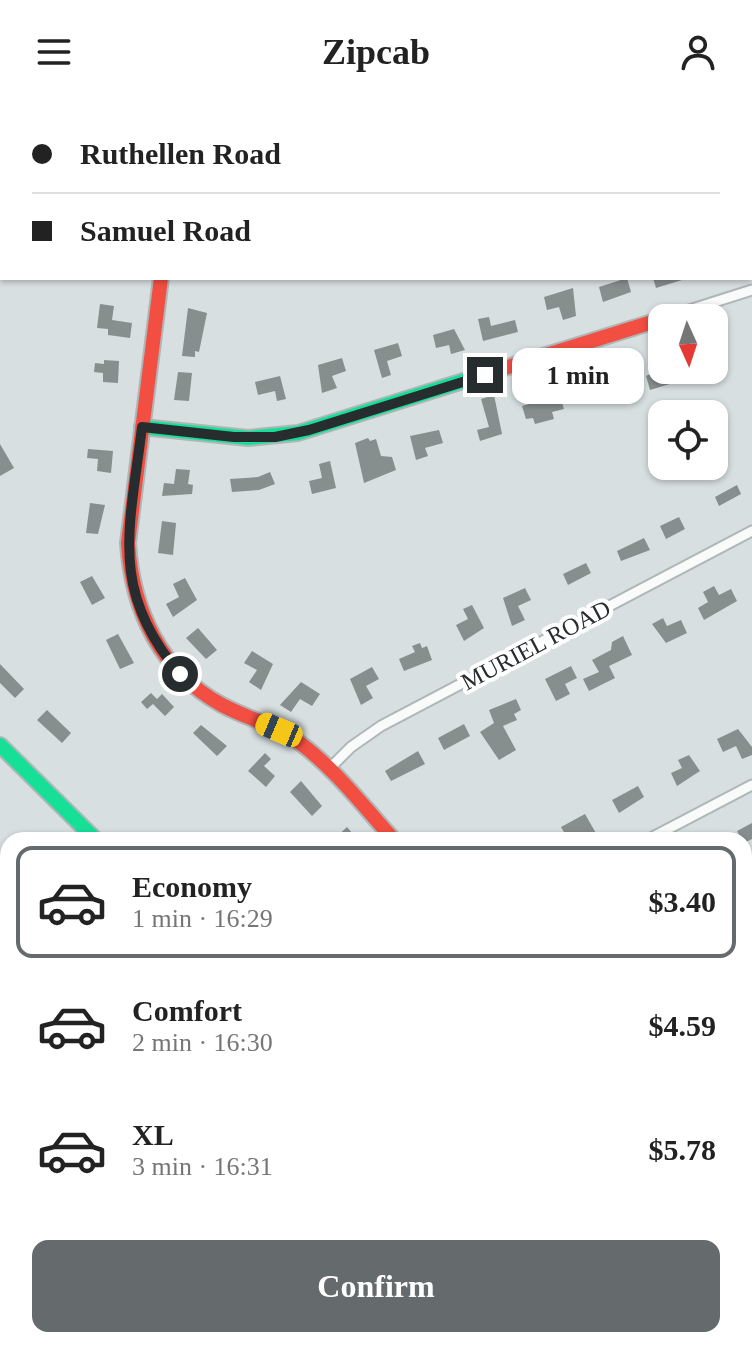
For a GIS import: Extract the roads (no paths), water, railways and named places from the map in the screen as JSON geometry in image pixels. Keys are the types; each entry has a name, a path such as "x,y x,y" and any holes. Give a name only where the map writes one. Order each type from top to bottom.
{"street":[{"path":"161,280 128,557 131,589 146,626 163,653 190,684 219,703 291,736 386,832"},
{"path":"708,304 752,290"},
{"path":"142,427 248,438 298,433 648,323"},
{"name":"MURIEL ROAD","path":"328,770 351,747 381,726 752,531"},
{"path":"0,745 88,832"},
{"path":"662,832 752,785"},
{"path":"401,1348 419,1348"}]}
